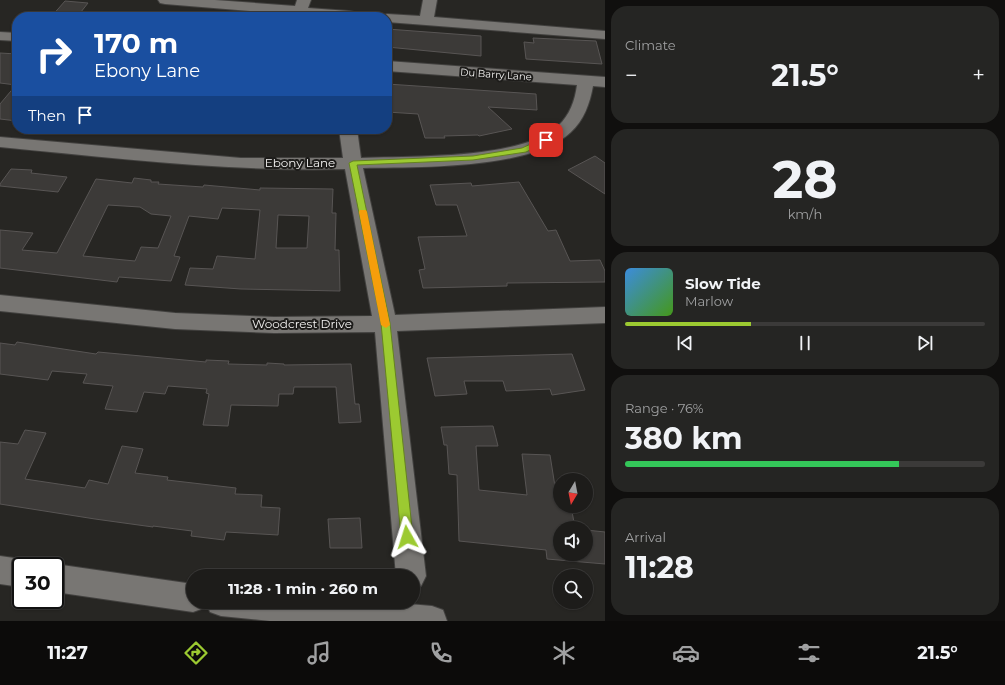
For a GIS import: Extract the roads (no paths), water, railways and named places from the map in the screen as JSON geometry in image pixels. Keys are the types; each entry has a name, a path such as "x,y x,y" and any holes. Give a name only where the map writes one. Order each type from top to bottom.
{"street":[{"path":"165,0 302,5 335,12"},
{"path":"426,21 430,0"},
{"path":"509,16 605,23"},
{"path":"392,18 605,36"},
{"path":"0,36 12,37"},
{"name":"Du Barry Lane","path":"392,66 605,82"},
{"name":"Ebony Lane","path":"0,142 242,163 353,163 473,158 524,150 558,134 575,117 584,96 586,81"},
{"path":"349,134 353,163 386,323 410,569"},
{"name":"Woodcrest Drive","path":"0,303 175,321 274,325 386,323 605,314"},
{"path":"0,570 12,572"},
{"path":"64,579 186,597"},
{"path":"319,609 417,616"}]}
